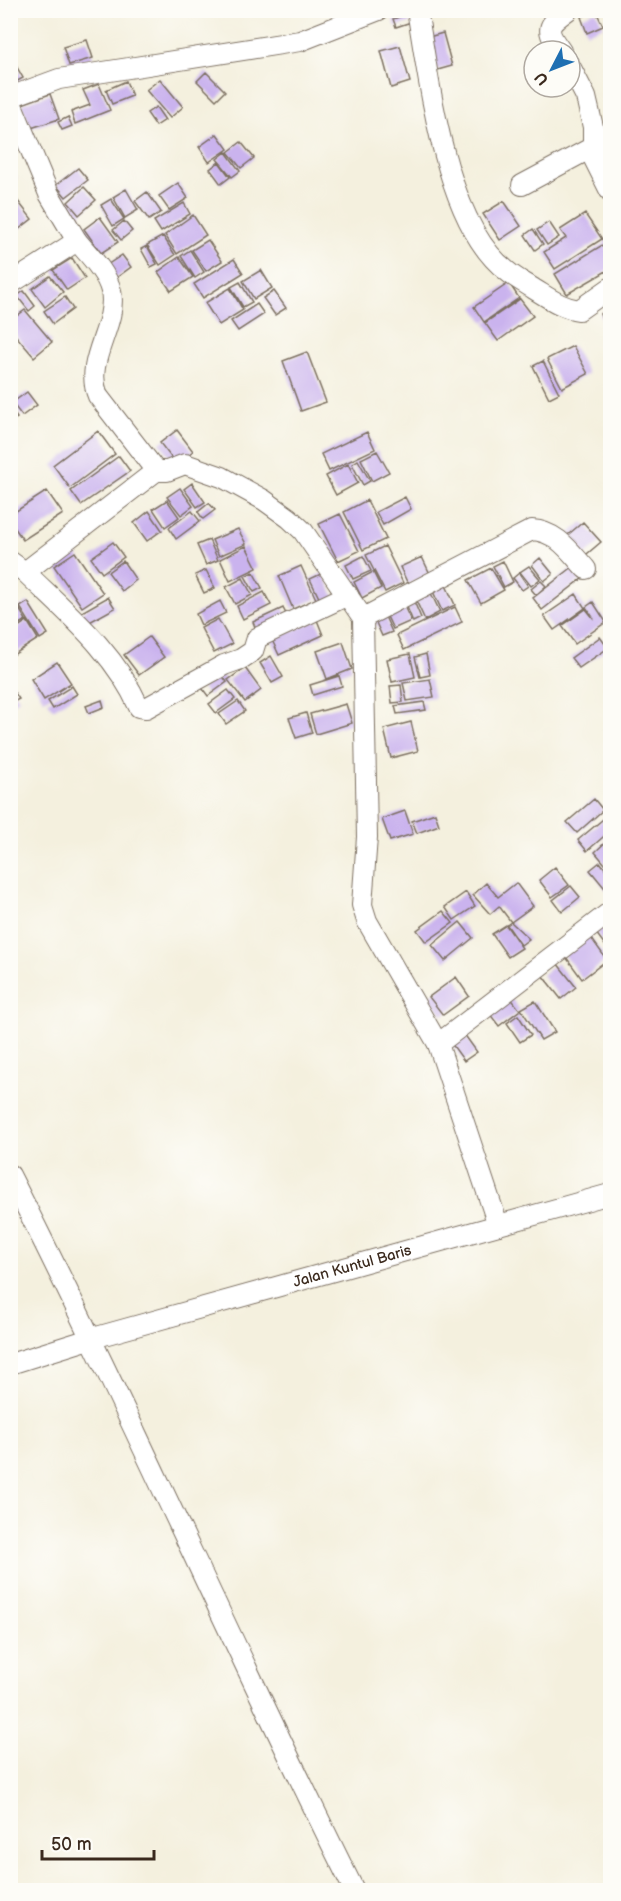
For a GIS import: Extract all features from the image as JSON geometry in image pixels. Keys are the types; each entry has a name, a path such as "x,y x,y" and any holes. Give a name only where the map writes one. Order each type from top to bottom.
{"street":[{"path":"156,471 104,404 92,382 112,307 111,290 98,266 77,241 49,194 10,98 59,79 300,41 379,10"},
{"path":"417,10 437,121 464,214 482,244 505,271 566,309 579,310 610,288"},
{"path":"553,39 549,27 551,23 568,10"},
{"path":"582,89 593,127 593,157 610,191"},
{"path":"522,185 593,147"},
{"path":"10,284 77,241"},
{"path":"348,595 257,638 253,651 146,708 139,707 118,669 96,639 18,566 156,471 167,471 185,464 222,477 264,500 303,531 348,595 363,618 367,837 362,905 367,921 438,1044 498,1225"},
{"path":"363,618 532,530 543,530 557,538 586,569"},
{"path":"438,1044 610,912"},
{"path":"10,1175 93,1338 306,1793 354,1890"},
{"name":"Jalan Kuntul Baris","path":"10,1364 93,1338 610,1194"}],"building":[{"path":"596,11 603,26 587,33 581,17"},
{"path":"414,12 417,20 396,27 393,19"},
{"path":"443,33 452,66 434,71 425,38"},
{"path":"87,40 93,58 69,65 63,47"},
{"path":"400,46 410,82 391,88 381,51"},
{"path":"10,55 23,78 10,85"},
{"path":"206,72 225,91 216,100 197,81"},
{"path":"160,79 183,107 170,118 146,90"},
{"path":"126,81 132,96 112,104 106,90"},
{"path":"99,84 110,110 75,124 71,112 90,105 83,90"},
{"path":"50,94 59,119 31,128 22,104"},
{"path":"156,107 165,120 156,126 147,113"},
{"path":"68,117 72,126 62,130 58,122"},
{"path":"217,134 228,149 209,162 199,147"},
{"path":"241,142 254,158 241,168 228,152"},
{"path":"226,152 240,171 232,177 217,159"},
{"path":"219,162 230,177 221,184 210,169"},
{"path":"10,167 17,178 10,182"},
{"path":"78,168 88,180 66,197 56,185"},
{"path":"178,183 188,198 169,210 159,196"},
{"path":"84,187 96,200 79,215 68,202"},
{"path":"126,189 138,210 125,218 113,197"},
{"path":"147,192 161,212 149,220 135,201"},
{"path":"111,199 124,219 113,226 101,205"},
{"path":"17,200 32,219 14,233 10,228 10,205"},
{"path":"504,201 521,226 500,240 483,214"},
{"path":"184,203 190,214 161,232 154,221"},
{"path":"585,214 602,239 555,269 544,252 566,238 560,230"},
{"path":"193,215 206,235 177,254 165,235"},
{"path":"100,217 118,242 101,253 84,229"},
{"path":"124,221 132,231 121,240 113,230"},
{"path":"549,222 559,237 547,245 537,230"},
{"path":"533,229 543,244 535,250 525,235"},
{"path":"163,236 175,255 160,265 147,245"},
{"path":"610,238 610,252 604,242"},
{"path":"208,240 222,261 206,271 192,250"},
{"path":"604,244 610,256 610,269 567,294 555,274"},
{"path":"147,246 157,264 151,267 141,249"},
{"path":"190,250 204,272 195,278 181,256"},
{"path":"122,255 131,267 116,278 107,265"},
{"path":"179,257 193,277 171,291 158,272"},
{"path":"72,258 85,278 67,290 53,270"},
{"path":"234,259 243,273 203,298 194,284"},
{"path":"261,270 272,288 254,299 243,281"},
{"path":"50,276 63,292 45,307 32,289"},
{"path":"240,282 252,302 243,307 231,287"},
{"path":"509,283 519,298 484,322 474,307"},
{"path":"230,288 243,310 219,325 205,303"},
{"path":"24,291 35,306 29,311 17,296"},
{"path":"274,291 286,308 275,315 263,298"},
{"path":"65,297 73,309 53,324 44,311"},
{"path":"520,299 533,316 498,341 485,323"},
{"path":"257,304 264,314 238,331 231,321"},
{"path":"25,310 52,342 34,357 10,329 10,321"},
{"path":"610,310 610,329 606,330 600,314"},
{"path":"610,331 610,346 606,333"},
{"path":"573,346 588,374 562,388 547,359"},
{"path":"307,352 326,402 301,411 283,361"},
{"path":"543,361 559,393 549,398 533,366"},
{"path":"27,392 37,405 22,416 12,403"},
{"path":"10,408 17,418 10,422"},
{"path":"177,430 193,451 176,464 160,443"},
{"path":"98,431 115,454 70,488 53,465"},
{"path":"367,432 375,449 329,471 321,454"},
{"path":"377,451 389,472 372,481 361,459"},
{"path":"119,456 130,471 81,505 71,491"},
{"path":"358,460 370,481 363,485 352,464"},
{"path":"348,464 358,483 336,495 326,476"},
{"path":"192,483 205,502 197,507 184,489"},
{"path":"180,488 193,506 181,515 167,497"},
{"path":"47,491 63,514 23,540 10,521 10,515"},
{"path":"405,497 411,509 383,525 376,512"},
{"path":"167,500 179,517 165,527 153,509"},
{"path":"367,500 386,539 363,550 344,512"},
{"path":"209,503 215,510 203,519 198,512"},
{"path":"149,511 162,530 147,541 134,523"},
{"path":"192,511 200,521 176,539 169,528"},
{"path":"340,514 359,551 338,561 319,524"},
{"path":"583,522 601,542 581,559 563,539"},
{"path":"238,529 246,544 219,556 212,540"},
{"path":"209,540 218,560 206,565 197,545"},
{"path":"113,542 124,557 102,573 91,558"},
{"path":"246,546 257,568 230,581 220,559"},
{"path":"385,546 403,583 385,592 366,555"},
{"path":"75,552 103,593 82,607 54,566"},
{"path":"363,556 371,571 353,579 346,565"},
{"path":"422,557 430,574 408,584 400,567"},
{"path":"540,558 553,574 544,581 532,565"},
{"path":"123,561 136,580 122,591 108,572"},
{"path":"503,561 513,582 504,587 493,566"},
{"path":"301,566 316,599 293,609 279,576"},
{"path":"529,566 540,579 531,586 520,572"},
{"path":"574,566 583,578 542,610 533,598"},
{"path":"491,568 504,590 481,603 468,580"},
{"path":"206,570 215,588 204,593 195,575"},
{"path":"253,572 262,588 254,592 245,576"},
{"path":"373,572 381,588 362,598 354,582"},
{"path":"323,573 335,598 322,604 310,579"},
{"path":"519,573 528,586 522,590 513,578"},
{"path":"243,578 252,595 235,604 226,587"},
{"path":"444,581 455,605 442,611 431,587"},
{"path":"541,581 546,586 536,595 531,589"},
{"path":"428,587 440,612 425,620 413,594"},
{"path":"264,592 271,605 243,619 237,606"},
{"path":"576,594 585,608 554,630 544,616"},
{"path":"108,597 115,608 86,624 80,613"},
{"path":"413,599 421,618 413,622 405,602"},
{"path":"220,601 226,613 201,625 196,614"},
{"path":"28,602 48,634 40,639 20,607"},
{"path":"402,602 411,621 393,629 384,610"},
{"path":"593,602 606,622 575,644 562,626 586,609 594,619 586,607"},
{"path":"18,607 26,620 10,629 10,612"},
{"path":"455,607 462,622 404,650 397,635"},
{"path":"283,608 289,620 258,635 253,622"},
{"path":"383,612 392,632 382,636 373,616"},
{"path":"218,619 232,644 214,653 201,628"},
{"path":"317,620 323,635 279,655 272,640"},
{"path":"27,621 38,639 10,657 10,632"},
{"path":"149,637 164,657 139,675 124,655"},
{"path":"600,637 608,648 579,668 571,658"},
{"path":"343,642 352,669 327,679 317,651"},
{"path":"410,654 415,677 392,682 387,659"},
{"path":"426,654 430,675 420,677 415,657"},
{"path":"271,656 283,677 272,683 260,663"},
{"path":"57,662 71,683 44,700 31,679"},
{"path":"245,668 261,690 245,702 228,680"},
{"path":"221,674 227,682 208,696 202,688"},
{"path":"339,676 342,686 313,695 310,685"},
{"path":"430,679 434,697 407,701 403,683"},
{"path":"401,685 403,702 392,703 390,686"},
{"path":"10,686 19,699 10,704"},
{"path":"72,686 77,694 53,709 48,701"},
{"path":"228,690 235,699 216,713 209,704"},
{"path":"102,700 104,707 89,713 86,706"},
{"path":"238,701 245,711 226,724 219,714"},
{"path":"424,702 426,710 397,714 395,706"},
{"path":"346,704 352,723 316,734 310,714"},
{"path":"306,713 312,733 296,738 289,718"},
{"path":"411,722 418,751 391,758 384,729"},
{"path":"594,799 603,810 577,833 567,822"},
{"path":"610,803 610,815 604,808"},
{"path":"405,811 413,834 390,841 382,819"},
{"path":"435,813 439,825 417,833 412,821"},
{"path":"608,815 610,831 587,851 578,840"},
{"path":"610,838 610,870 595,852"},
{"path":"600,862 610,875 608,892 590,870"},
{"path":"555,867 569,885 552,897 539,880"},
{"path":"486,883 498,897 516,883 533,906 511,922 499,906 490,914 473,895"},
{"path":"571,886 580,897 562,912 553,900"},
{"path":"466,892 475,906 454,920 445,907"},
{"path":"443,911 453,923 426,942 417,930"},
{"path":"460,922 473,938 445,961 432,945"},
{"path":"511,922 529,939 521,945 507,925"},
{"path":"610,922 610,952 596,933"},
{"path":"506,925 522,948 508,957 492,934"},
{"path":"589,935 607,960 582,979 563,953"},
{"path":"557,963 576,987 561,999 542,975"},
{"path":"456,977 469,996 443,1015 429,997"},
{"path":"510,997 520,1010 499,1026 489,1013"},
{"path":"535,1001 555,1032 541,1040 521,1009"},
{"path":"518,1015 531,1035 520,1042 507,1023"},
{"path":"464,1034 477,1052 464,1061 451,1043"}]}
